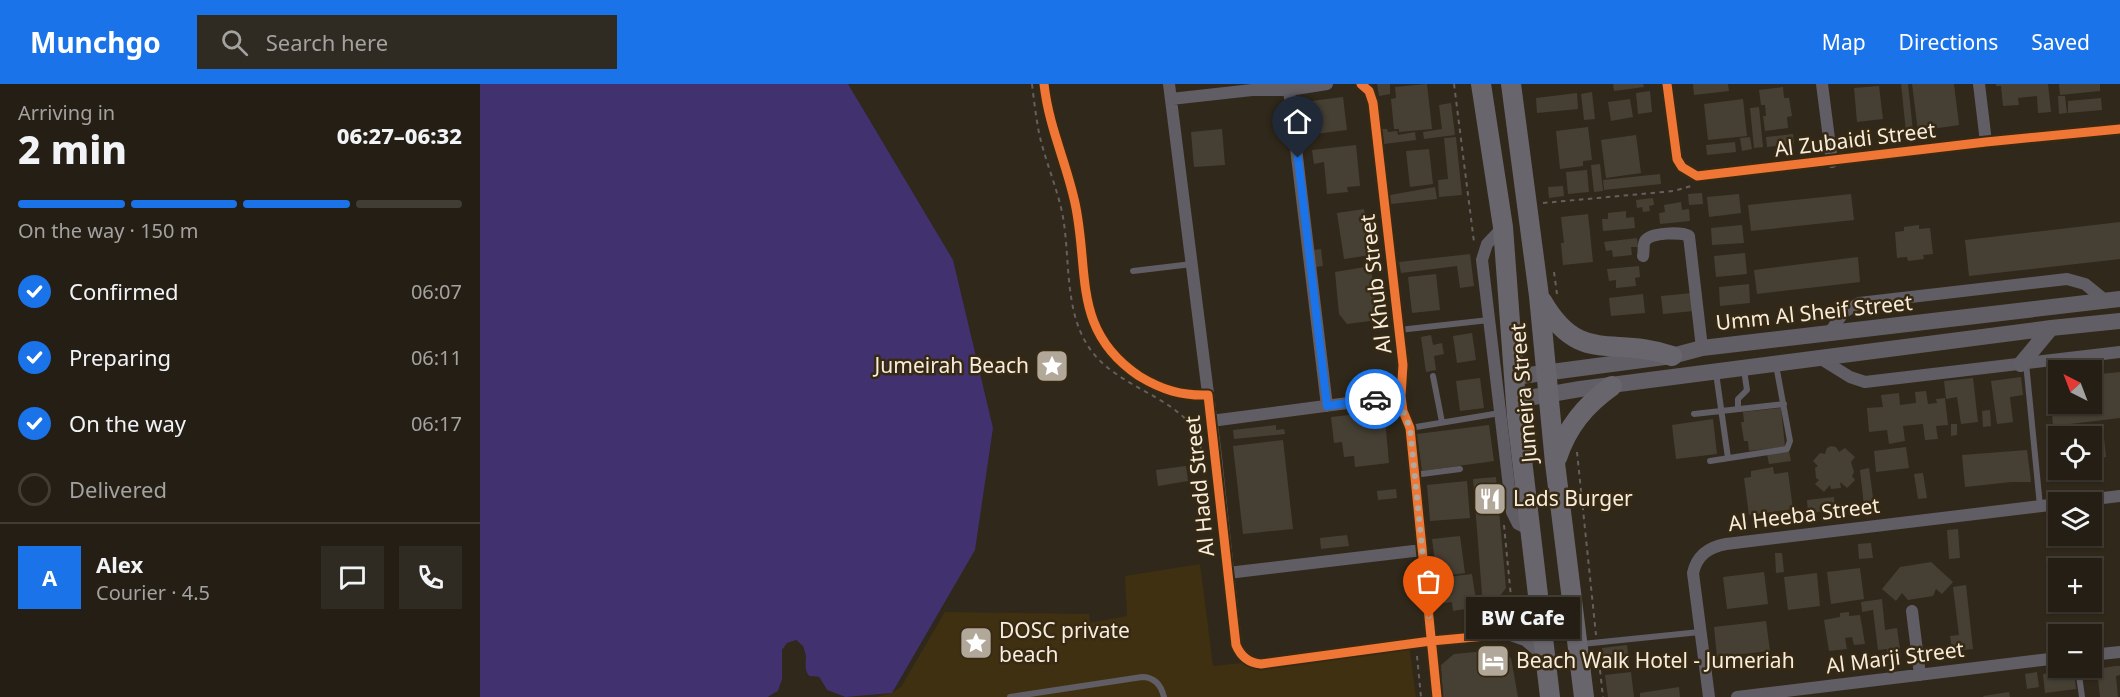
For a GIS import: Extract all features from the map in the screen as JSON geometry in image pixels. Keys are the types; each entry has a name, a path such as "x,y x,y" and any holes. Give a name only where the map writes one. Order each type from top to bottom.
{"main road":[{"name":"Jumeira Street","path":"1481,84 1503,227 1516,400 1550,697"},
{"name":"Jumeira Street","path":"1511,84 1548,296 1546,372 1555,463 1587,644 1584,697"},
{"path":"1548,296 1557,324 1578,340 1589,345 1646,348 1672,356"},
{"name":"Umm Al Sheif Street","path":"1514,377 1672,356 1702,348 2113,300"},
{"name":"Umm Al Sheif Street","path":"1516,400 2051,328 2120,321"},
{"path":"2023,363 2051,328"},
{"path":"1555,463 1561,445 1576,420 1596,398 1612,386"}],"street":[{"name":"Al Hadd Street","path":"1169,84 1216,456 1228,573 1422,550"},
{"path":"1171,99 1252,90 1289,90 1327,84"},
{"name":"Al Khub Street","path":"1361,84 1369,90 1373,104 1400,330 1403,369 1401,396 1403,411 1410,428 1437,697"},
{"path":"1667,84 1677,159 1689,173 1706,177"},
{"path":"1822,84 1832,162"},
{"path":"1979,84 1986,142"},
{"path":"1289,90 1327,406"},
{"name":"Al Zubaidi Street","path":"1706,177 1986,142 2120,129"},
{"path":"1503,227 1491,238 1483,256 1512,512 1518,524 1530,530"},
{"path":"1643,256 1645,241 1648,237 1679,233 1689,236 1702,348"},
{"path":"1828,335 1843,314 1859,303 2067,279 2085,284 2113,300"},
{"path":"1821,359 1850,377 1865,382 2120,352"},
{"path":"1211,421 1401,396"},
{"path":"2102,498 2120,496"},
{"name":"Al Heeba Street","path":"1709,697 1694,573 1696,562 1717,545 2048,505"},
{"path":"1228,573 1236,645 1241,655 1250,662 1262,664 1431,641 1509,634 1529,623 1539,608"},
{"path":"1912,611 1920,675"},
{"path":"1509,634 1533,645 1545,658"},
{"path":"2102,654 2120,652"},
{"name":"Al Marji Street","path":"1737,697 2048,659"}],"lane":[{"path":"1133,271 1192,264"},
{"path":"1400,330 1489,320"},
{"path":"2023,363 2040,506"},
{"path":"1710,461 1789,447 1790,441 1776,365"},
{"path":"1738,409 1738,399 1747,390 1744,369"},
{"path":"1716,373 1728,458"},
{"path":"1433,376 1442,422"},
{"path":"1694,414 1784,404"},
{"path":"1410,428 1500,413"},
{"path":"1414,475 1460,469"},
{"path":"1587,644 1700,632"},
{"path":"1010,697 1149,677 1158,684 1164,697"},
{"path":"2079,678 2082,697"}],"path":[{"path":"1032,84 1040,134 1062,214 1074,313 1083,337 1106,367 1182,415 1197,434 1202,454 1207,457 1216,456"},
{"path":"1543,202 1674,191 1691,186 1706,177"},
{"path":"1548,296 1554,273"},
{"path":"1577,450 1587,644 1603,697"},
{"path":"1416,643 1421,697"}],"shaded area":[{"path":"480,84 848,84 953,260 993,428 975,550 892,693 845,697 827,690 819,677 809,676 805,667 804,649 796,640 782,650 782,680 778,691 768,697 480,697"},
{"path":"1200,564 1213,666 1409,645 1416,697 876,697 892,693 901,687 945,612 1089,614 1090,623 1127,616 1125,576"}],"pier":[{"path":"796,640 803,646 806,656 805,671 809,676 819,677 827,690 845,697 837,697 826,692 817,680 807,678 802,671 803,656 800,647 795,643 789,645 785,651 785,680 781,692 774,697 768,697 778,691 782,680 782,650 787,643"}],"building":[{"path":"1377,84 1390,84 1390,94 1379,96"},
{"path":"1427,84 1432,129 1399,132 1399,129 1394,129 1391,99 1396,98 1395,87"},
{"path":"1613,84 1643,84 1644,87 1614,91"},
{"path":"1693,84 1728,84 1729,91 1694,95"},
{"path":"1901,84 1908,84 1913,131 1906,132"},
{"path":"1912,84 1954,84 1959,125 1918,131"},
{"path":"1996,84 2048,84 2051,112 2038,113 2037,96 2018,98 2019,105 2003,106 2001,86 1996,86"},
{"path":"2059,84 2100,84 2100,91 2060,95"},
{"path":"1879,86 1883,119 1857,122 1854,88"},
{"path":"1783,87 1784,98 1789,98 1792,116 1787,117 1788,128 1765,131 1763,116 1766,116 1765,105 1761,105 1759,90"},
{"path":"1650,91 1652,112 1638,114 1636,93"},
{"path":"1592,92 1595,119 1584,120 1581,94"},
{"path":"1577,93 1578,109 1537,113 1536,98"},
{"path":"2058,96 2065,96 2067,113 2059,114"},
{"path":"1343,97 1347,130 1315,134 1311,101"},
{"path":"2101,98 2102,110 2068,113 2068,101"},
{"path":"1630,99 1633,117 1611,121 1608,102"},
{"path":"1743,99 1747,136 1708,140 1704,104"},
{"path":"1451,103 1455,135 1424,139 1423,132 1442,129 1439,105"},
{"path":"1759,107 1763,147 1754,148 1750,108"},
{"path":"1588,127 1592,160 1583,161 1583,166 1560,169 1556,131"},
{"path":"1222,129 1225,165 1194,167 1191,132"},
{"path":"1382,129 1387,129 1388,132 1397,131 1398,135 1415,132 1416,140 1384,144"},
{"path":"1793,134 1794,144 1767,147 1766,137"},
{"path":"1636,135 1641,173 1606,178 1601,140"},
{"path":"1456,137 1462,195 1439,197 1438,180 1448,179 1444,138"},
{"path":"1750,137 1752,149 1742,151 1740,138"},
{"path":"1735,142 1736,152 1707,155 1706,145"},
{"path":"1356,145 1360,186 1347,187 1348,192 1327,194 1324,162 1314,164 1312,150"},
{"path":"1429,149 1433,184 1410,187 1406,151"},
{"path":"1600,164 1603,191 1594,192 1591,165"},
{"path":"1587,170 1589,192 1568,194 1566,172"},
{"path":"1660,174 1661,184 1604,190 1603,180"},
{"path":"1563,186 1564,196 1549,198 1548,187"},
{"path":"1435,187 1437,199 1391,204 1390,195"},
{"path":"1702,193 1703,204 1689,205 1688,194"},
{"path":"1739,194 1741,213 1709,217 1707,197"},
{"path":"1851,194 1854,220 1751,231 1748,205"},
{"path":"1653,198 1654,205 1649,206 1650,211 1643,212 1642,207 1637,208 1636,200"},
{"path":"1681,202 1682,210 1689,209 1690,221 1660,224 1659,213 1665,212 1664,205"},
{"path":"1364,209 1371,255 1344,259 1337,213"},
{"path":"1626,211 1626,218 1634,217 1635,228 1603,231 1602,219 1608,219 1608,213"},
{"path":"1588,214 1593,262 1563,265 1561,243 1564,243 1561,217"},
{"path":"2120,222 2120,259 1969,276 1965,240"},
{"path":"1742,225 1744,243 1712,245 1711,228"},
{"path":"1919,225 1919,229 1930,228 1933,254 1923,255 1924,259 1908,261 1907,257 1897,258 1895,232 1904,231 1904,227"},
{"path":"1637,238 1638,247 1631,247 1632,255 1613,257 1612,250 1606,251 1604,242"},
{"path":"1321,249 1323,266 1316,267 1314,250"},
{"path":"1745,253 1747,274 1716,277 1714,256"},
{"path":"1470,254 1474,286 1460,288 1457,266 1401,273 1399,262"},
{"path":"1380,257 1381,267 1373,268 1372,258"},
{"path":"1858,257 1860,282 1757,294 1754,270"},
{"path":"1371,266 1377,320 1347,324 1339,314 1335,272"},
{"path":"1639,266 1640,277 1635,278 1636,286 1616,288 1616,280 1609,281 1607,269"},
{"path":"1436,274 1440,310 1412,313 1408,277"},
{"path":"1749,284 1750,303 1720,306 1719,287"},
{"path":"1692,293 1694,311 1663,314 1661,296"},
{"path":"1643,294 1645,313 1611,316 1609,298"},
{"path":"1472,333 1476,360 1457,363 1453,336"},
{"path":"1431,335 1433,345 1442,343 1444,354 1434,356 1436,370 1426,372 1421,337"},
{"path":"2120,372 2120,418 2053,426 2052,414 2102,414 2102,374"},
{"path":"2021,377 2023,395 2010,397 2013,422 1997,424 1991,381"},
{"path":"1480,378 1484,408 1460,411 1456,381"},
{"path":"1973,378 1978,422 1961,424 1957,397 1946,399 1944,381"},
{"path":"1926,391 1928,404 1937,403 1936,399 1945,398 1948,425 1936,426 1938,439 1925,440 1923,424 1903,426 1905,441 1889,444 1887,430 1869,432 1867,408 1883,407 1881,395 1899,393 1900,405 1916,403 1915,392"},
{"path":"1781,408 1785,447 1749,451 1748,441 1744,441 1741,422 1744,422 1743,412"},
{"path":"1990,410 1991,426 1983,427 1982,411"},
{"path":"1368,413 1369,421 1385,419 1389,463 1355,467 1354,456 1344,457 1342,442 1334,443 1331,417"},
{"path":"1713,419 1717,454 1676,459 1672,425"},
{"path":"1951,424 1957,424 1957,435 1951,436"},
{"path":"1276,425 1276,430 1284,429 1285,434 1234,439 1233,430"},
{"path":"1489,425 1494,461 1422,471 1417,434"},
{"path":"2102,428 2106,457 2102,458"},
{"path":"1283,440 1293,529 1243,534 1233,446"},
{"path":"1836,447 1839,452 1845,448 1855,457 1851,462 1854,472 1852,476 1855,480 1847,488 1840,482 1841,488 1831,489 1830,485 1824,492 1815,484 1819,480 1816,478 1815,468 1818,466 1813,461 1820,453 1825,454 1827,448"},
{"path":"1906,447 1909,468 1876,472 1874,451"},
{"path":"2027,450 2031,482 1965,487 1962,455"},
{"path":"1789,451 1791,461 1769,464 1767,454"},
{"path":"1186,466 1188,481 1158,486 1156,470"},
{"path":"1773,467 1774,474 1788,472 1793,509 1749,515 1744,478 1751,477 1751,471"},
{"path":"1869,468 1874,505 1864,506 1860,470"},
{"path":"1923,473 1927,498 1918,499 1914,474"},
{"path":"1496,477 1506,588 1496,601 1483,606 1473,479"},
{"path":"1467,481 1470,518 1430,521 1427,485"},
{"path":"1396,489 1397,498 1378,500 1377,491"},
{"path":"1834,497 1835,510 1808,513 1807,500"},
{"path":"1958,529 1960,558 1949,559 1947,530"},
{"path":"1347,535 1349,546 1321,549 1320,538"},
{"path":"1460,536 1465,573 1437,577 1432,539"},
{"path":"1871,543 1873,558 1859,559 1858,544"},
{"path":"1775,553 1782,553 1784,572 1776,573"},
{"path":"1931,562 1953,582 1942,594 1936,589 1933,596 1908,600 1902,593 1896,601 1882,589 1900,567"},
{"path":"1860,568 1864,599 1831,604 1827,572"},
{"path":"1764,572 1768,604 1727,609 1723,577"},
{"path":"1817,573 1820,606 1788,610 1784,577"},
{"path":"1472,574 1477,607 1453,611 1452,602 1444,603 1442,584 1448,584 1447,577"},
{"path":"1966,585 1973,649 1952,651 1950,636 1959,635 1953,587"},
{"path":"1882,599 1885,630 1897,628 1901,656 1888,658 1887,649 1878,650 1873,610 1862,612 1861,602"},
{"path":"1849,612 1849,616 1860,615 1865,644 1854,645 1852,637 1845,638 1847,649 1829,651 1824,620 1840,617 1840,613"},
{"path":"1766,621 1770,651 1717,657 1714,627"},
{"path":"1627,645 1629,663 1604,666 1602,648"},
{"path":"1497,650 1511,658 1518,697 1443,697 1441,665 1454,654"},
{"path":"2120,666 2120,675 2116,676 2118,697 2100,697 2098,678 2102,678 2102,668"},
{"path":"1631,672 1634,697 1608,697 1605,675"},
{"path":"2037,672 2039,687 2027,689 2025,674"},
{"path":"2048,673 2048,678 2075,678 2076,689 2045,693 2043,674"},
{"path":"1679,687 1680,697 1640,697 1640,693"},
{"path":"2009,692 2010,697 1983,696"}],"cycle path":[{"path":"1044,84 1046,100 1075,203 1087,298 1102,339 1117,358 1148,381 1181,393 1208,395 1236,645 1240,653 1249,661 1261,664 1431,641 1508,634 1529,623 1539,608"},
{"path":"1361,84 1369,91 1373,103 1403,365 1401,396 1403,411 1410,428 1437,697"},
{"path":"1667,84 1677,159 1682,167 1697,176 1986,142 2120,129"}],"way so far":[{"path":"1375,399 1401,396 1403,411 1410,428 1429,618"}],"place":[{"name":"Jumeirah Beach","path":"1052,366"},
{"name":"Lads Burger","path":"1490,499"},
{"name":"BW Cafe","path":"1429,618"},
{"name":"DOSC private beach","path":"976,643"},
{"name":"Beach Walk Hotel - Jumeriah","path":"1493,661"}],"route":[{"path":"1298,158 1327,406 1375,399"}]}
